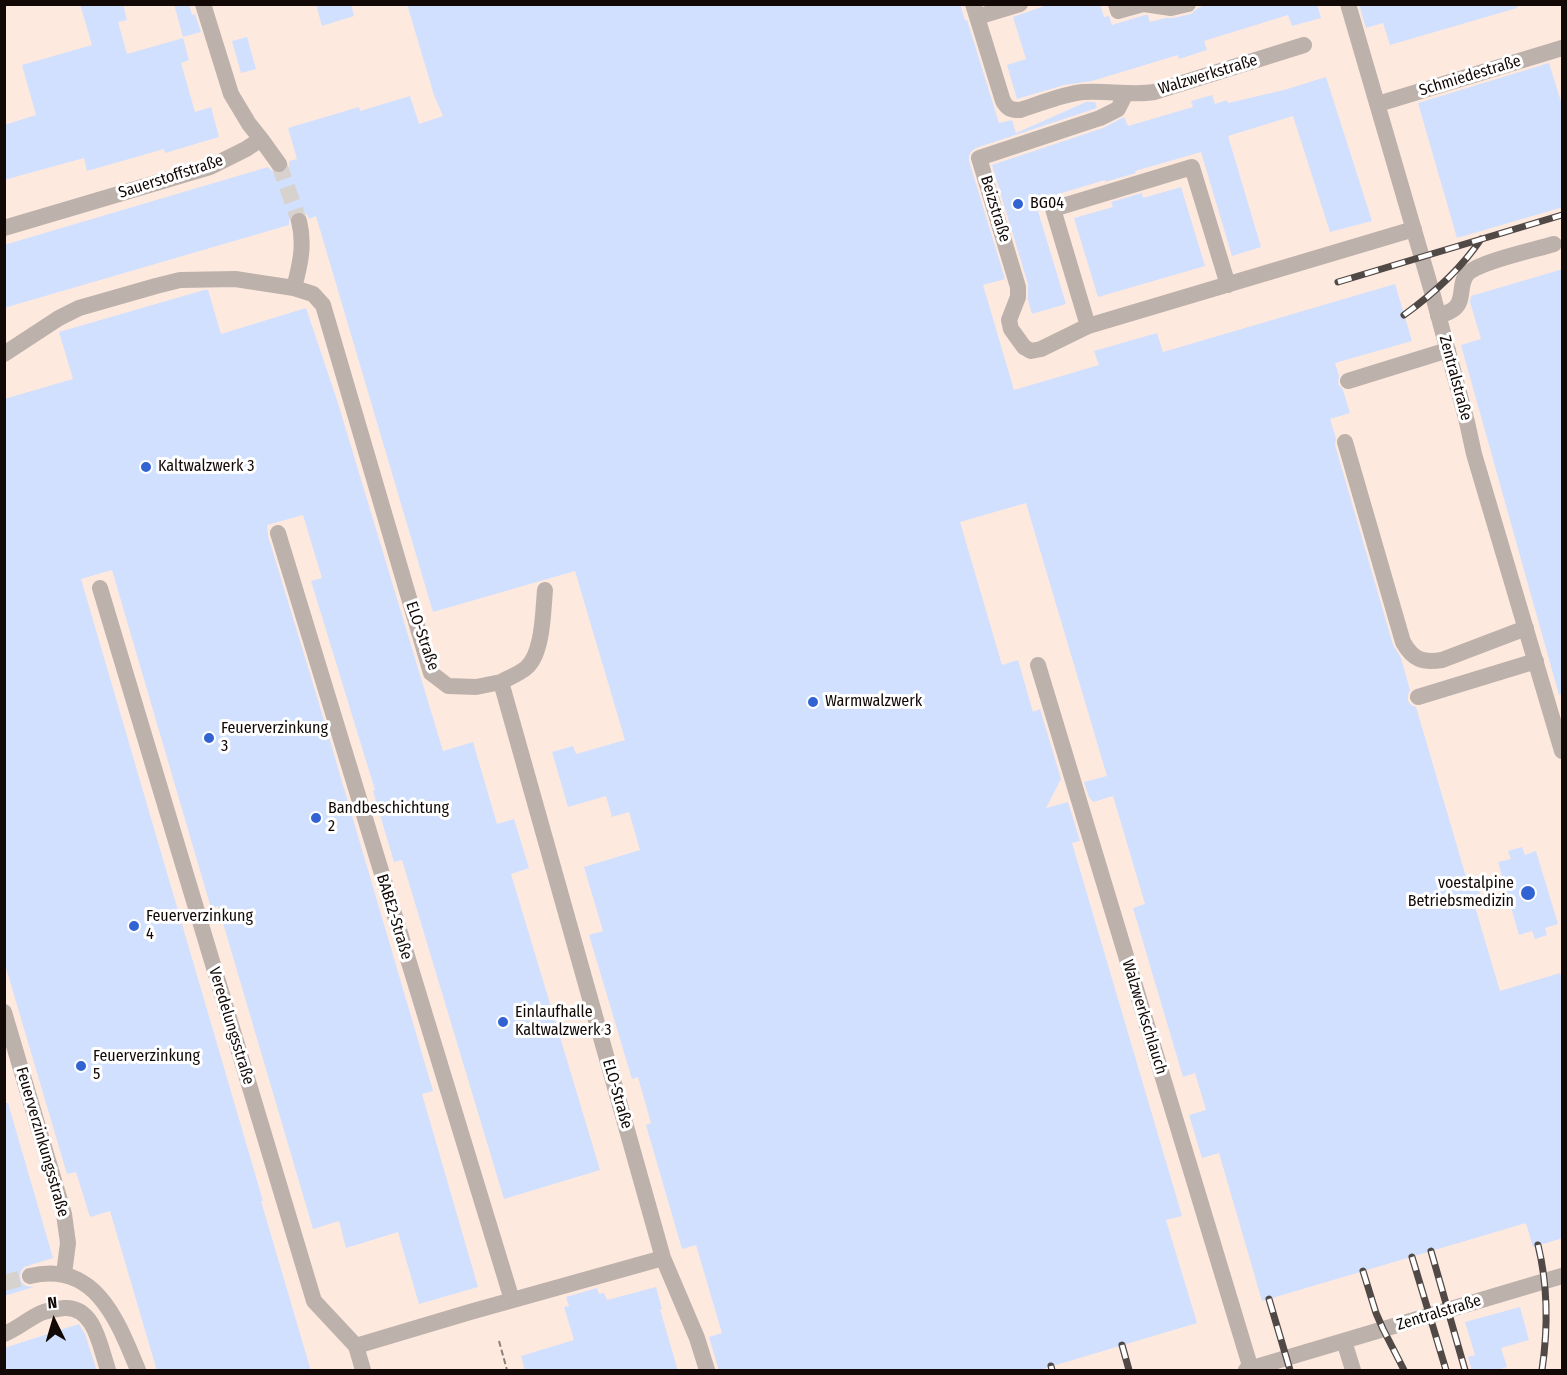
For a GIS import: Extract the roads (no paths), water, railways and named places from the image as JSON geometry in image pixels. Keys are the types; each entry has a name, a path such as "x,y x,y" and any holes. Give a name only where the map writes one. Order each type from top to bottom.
{"street":[{"path":"203,4 231,94 279,164"},
{"path":"975,11 1020,4"},
{"path":"1116,4 1118,11 1144,4 1171,8 1188,4"},
{"name":"Zentralstraße","path":"1348,4 1448,350 1474,454 1563,751"},
{"name":"Walzwerkstraße","path":"975,11 1003,101 1007,108 1012,110 1020,110 1084,92 1141,94 1154,92 1304,45"},
{"name":"Schmiedestraße","path":"1378,104 1563,48"},
{"name":"Beizstraße","path":"1126,93 1118,109 1100,118 979,158 1018,287 1018,297 1009,320 1011,329 1024,347 1031,351 1041,350 1088,326 1414,229"},
{"name":"Sauerstoffstraße","path":"4,228 203,169 246,149 261,139"},
{"path":"1088,326 1053,210 1192,167 1228,285"},
{"path":"294,288 302,254 302,231 299,221"},
{"path":"1438,316 1455,309 1459,304 1463,279 1480,266 1554,244"},
{"name":"ELO-Straße","path":"4,354 59,318 79,308 180,280 235,279 294,288 312,294 323,305 431,673 448,686 476,687 501,682 663,1258 697,1338 707,1371"},
{"path":"1348,381 1448,350"},
{"path":"1345,442 1403,642 1408,652 1428,662 1442,660 1526,628"},
{"name":"BABE2-Straße","path":"278,533 512,1300"},
{"name":"Veredelungsstraße","path":"100,588 314,1301 356,1346 363,1371"},
{"path":"501,682 527,668 536,655 545,590"},
{"path":"1418,697 1536,661"},
{"name":"Walzwerkschlauch","path":"1038,665 1249,1370"},
{"name":"Feuerverzinkungsstraße","path":"4,1012 64,1214 68,1243 64,1274"},
{"path":"356,1346 663,1258"},
{"path":"30,1276 51,1272 64,1274 93,1289 112,1314 138,1371"},
{"name":"Zentralstraße","path":"1249,1370 1563,1276"},
{"path":"4,1334 47,1311 68,1308 79,1310 92,1323 108,1371"},
{"path":"1344,1341 1353,1371"}],"tunnel":[{"path":"279,164 299,221"},
{"path":"4,1283 30,1276"}],"railway":[{"path":"1338,282 1562,215"},
{"path":"1404,315 1446,280 1465,261 1481,239"},
{"path":"1538,1245 1544,1276 1546,1308 1542,1370"},
{"path":"1431,1251 1465,1370"},
{"path":"1412,1257 1446,1370"},
{"path":"1363,1271 1376,1313 1404,1370"},
{"path":"1269,1299 1290,1370"},
{"path":"1122,1345 1129,1370"},
{"path":"1051,1366 1052,1370"}],"place":[{"name":"BG04","path":"1018,204"},
{"name":"Kaltwalzwerk 3","path":"146,467"},
{"name":"Warmwalzwerk","path":"813,702"},
{"name":"Feuerverzinkung 3","path":"209,738"},
{"name":"Bandbeschichtung 2","path":"316,818"},
{"name":"voestalpine Betriebsmedizin","path":"1528,893"},
{"name":"Feuerverzinkung 4","path":"134,926"},
{"name":"Einlaufhalle Kaltwalzwerk 3","path":"503,1022"},
{"name":"Feuerverzinkung 5","path":"81,1066"}]}
